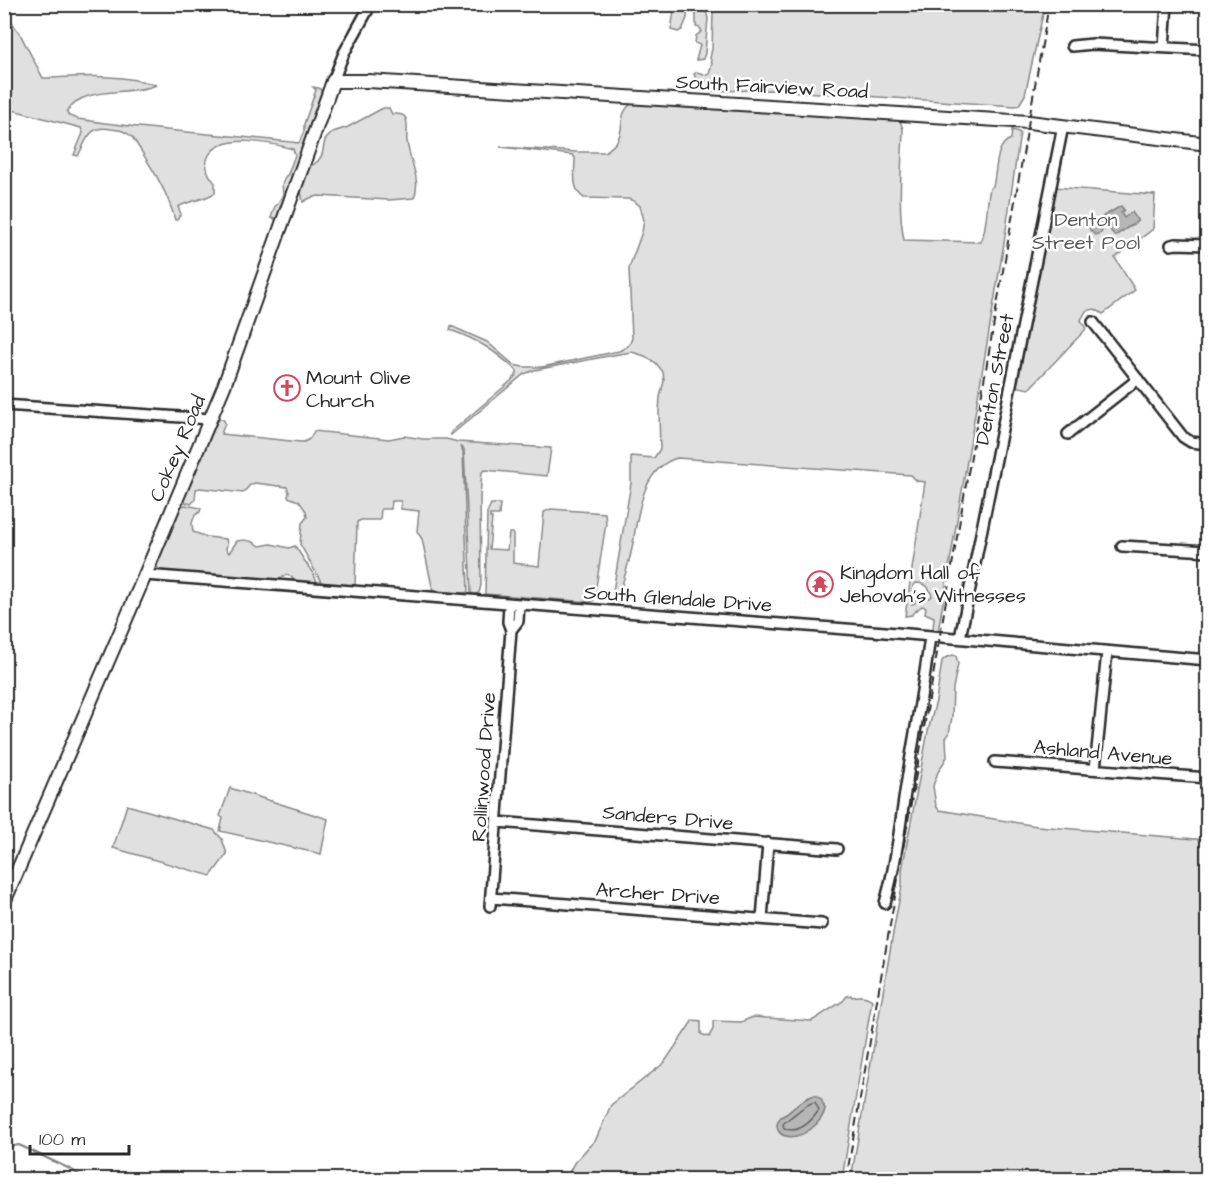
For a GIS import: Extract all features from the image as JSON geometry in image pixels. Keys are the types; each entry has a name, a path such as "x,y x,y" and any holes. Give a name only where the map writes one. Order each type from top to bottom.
{"main road":[{"name":"South Fairview Road","path":"333,81 389,82 1029,122 1208,144"},
{"name":"Cokey Road","path":"4,902 210,419 333,81"}],"street":[{"name":"Cokey Road","path":"333,81 344,53 370,4"},
{"path":"1164,47 1167,4"},
{"path":"1072,46 1092,44 1208,50"},
{"name":"Denton Street","path":"960,638 1063,126"},
{"path":"1171,245 1208,245"},
{"path":"1093,322 1183,437 1191,442 1208,444"},
{"path":"1068,435 1138,379"},
{"path":"4,405 210,419"},
{"path":"1122,546 1208,551"},
{"name":"South Glendale Drive","path":"144,575 960,638 1208,660"},
{"name":"Rollinwood Drive","path":"490,902 511,630 508,622 514,604"},
{"path":"885,903 892,875 930,636"},
{"path":"1095,769 1107,652"},
{"name":"Ashland Avenue","path":"995,762 1208,778"},
{"name":"Sanders Drive","path":"497,822 837,849"},
{"path":"762,919 768,843"},
{"name":"Archer Drive","path":"490,902 822,924"}],"green space":[{"path":"675,4 1045,5 1025,95 1019,105 1015,106 773,90 709,91 711,86 709,82 706,81 704,86 701,86 701,80 696,79 694,74 697,72 709,74 712,63 710,58 713,12 705,8 708,18 705,53 703,59 696,60 700,45 695,43 696,36 702,31 696,27 693,5 688,6 687,18 682,30 678,32 671,30"},
{"path":"4,11 20,34 43,78 114,77 156,85 94,94 83,98 73,104 67,112 69,116 78,119 133,127 299,143 316,90 313,87 319,88 321,93 278,217 271,218 283,194 282,185 295,155 293,149 247,141 223,144 214,149 208,157 207,167 215,183 215,193 178,207 181,214 175,220 157,177 133,138 128,134 104,128 93,131 78,156 74,155 83,133 81,128 5,108"},
{"path":"631,104 900,121 903,129 900,199 904,240 981,242 999,152 1002,146 1011,139 1012,130 1020,133 1004,243 938,632 933,630 934,617 925,613 926,607 922,606 912,615 905,616 925,482 917,481 911,475 677,458 664,464 648,484 642,498 631,553 617,603 611,603 631,483 631,456 654,458 660,449 659,412 664,381 663,372 656,363 645,356 632,352 524,374 451,435 451,432 511,381 517,371 486,347 450,330 451,326 487,342 514,365 523,367 542,367 619,351 630,343 632,338 629,268 642,232 644,220 640,206 628,199 584,198 580,195 575,185 573,155 500,147 605,152 618,139 627,107","holes":["916,583 927,586 932,596 930,598 915,597 915,603 912,604 912,589"]},
{"path":"383,108 389,108 392,114 402,115 406,119 408,148 417,184 414,198 389,200 319,196 303,202 301,191 310,164 313,165 322,155 325,140 333,132 348,127"},
{"name":"Denton Street Pool","path":"1054,187 1155,195 1153,229 1115,258 1135,290 1103,314 1095,309 1086,311 1081,320 1086,329 1029,389 1015,386"},
{"path":"220,419 223,419 225,423 221,434 301,442 309,439 314,431 389,439 404,436 551,448 547,476 485,470 482,472 481,585 479,593 471,593 464,449 461,446 468,592 433,591 422,539 417,531 419,511 401,509 401,501 392,501 391,509 381,509 380,520 357,522 355,588 323,585 300,544 302,523 307,517 306,511 299,501 288,497 287,487 255,483 243,493 200,488 196,489 195,500 191,504 184,502 183,499"},
{"path":"491,504 500,504 499,515 490,515 492,518 489,549 507,550 509,533 513,533 513,563 539,566 544,512 551,509 605,513 606,523 594,600 590,602 485,594 487,513"},
{"path":"181,506 201,508 192,523 193,532 207,537 226,539 226,549 229,553 240,540 252,541 260,546 271,544 289,548 295,546 318,584 296,584 293,578 286,575 275,582 160,571 156,561"},
{"path":"953,655 956,656 958,664 953,688 952,717 946,738 947,757 933,786 936,806 939,810 1037,826 1207,840 1207,1179 851,1179 902,886 902,870 928,731 936,701 942,661"},
{"path":"230,788 328,819 321,854 220,831 223,818 220,816"},
{"path":"127,805 214,830 222,839 227,854 211,876 113,848"},
{"path":"847,996 863,996 872,1000 842,1179 565,1180 574,1163 596,1139 611,1105 664,1063 693,1020 701,1021 701,1034 709,1037 713,1029 713,1021 741,1022 753,1017 812,1021","holes":["815,1095 823,1104 825,1111 814,1126 804,1133 793,1136 779,1132 778,1121 805,1099"]}],"water":[{"path":"1121,206 1124,210 1121,213 1124,218 1132,212 1138,221 1115,236 1107,226 1104,226 1101,233 1095,235 1090,230 1090,224"},
{"path":"815,1095 821,1099 825,1109 816,1125 805,1133 792,1137 781,1133 777,1126 780,1118 804,1100"}],"waterway":[{"path":"4,1148 19,1145 72,1170 87,1180"}],"railway":[{"path":"846,1180 1049,4"}],"place":[{"name":"Mount Olive Church","path":"287,388"},
{"name":"Kingdom Hall of Jehovah’s Witnesses","path":"820,584"}]}
